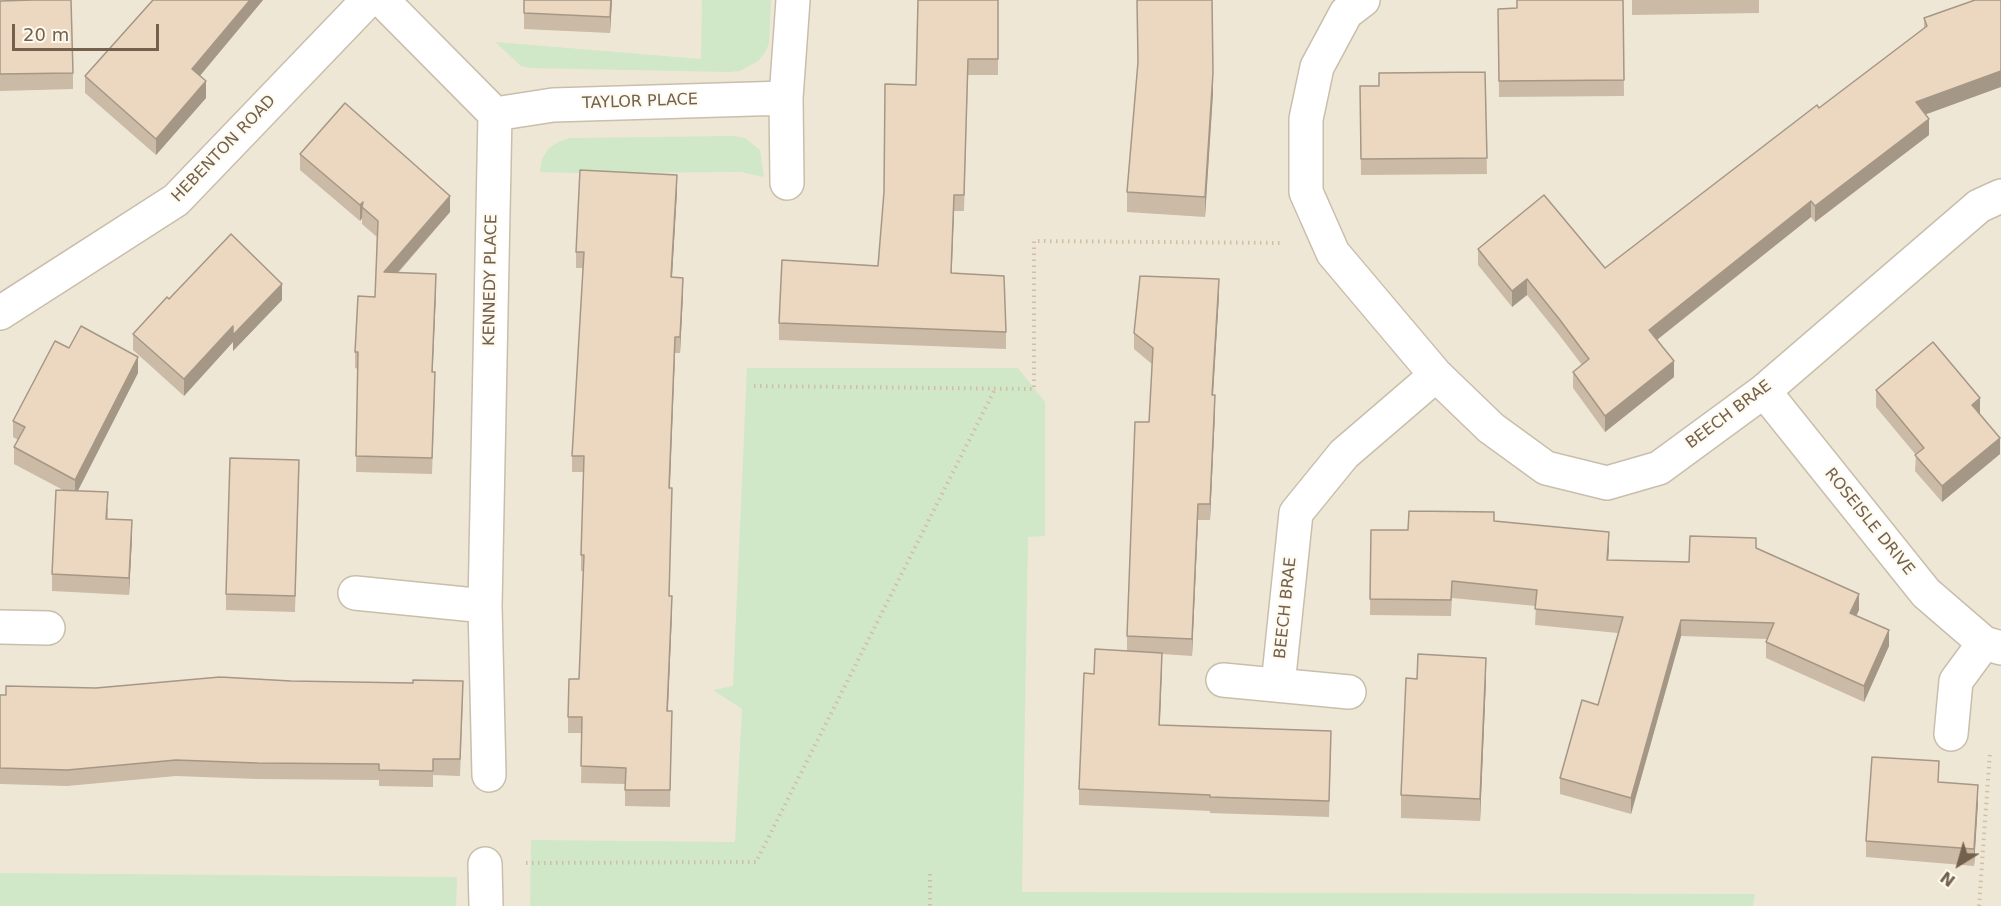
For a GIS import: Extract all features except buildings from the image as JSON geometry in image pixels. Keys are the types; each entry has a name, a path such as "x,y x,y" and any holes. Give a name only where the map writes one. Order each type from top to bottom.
{"street":[{"name":"HEBENTON ROAD","path":"0,313 176,200 368,0"},
{"path":"382,0 495,114"},
{"path":"787,183 786,98 793,0"},
{"name":"BEECH BRAE","path":"1363,0 1346,13 1317,67 1306,119 1306,192 1333,253 1436,375 1491,428 1546,468 1607,483 1659,468 1764,391 1979,206 2001,196"},
{"name":"TAYLOR PLACE","path":"495,114 553,105 786,98"},
{"name":"KENNEDY PLACE","path":"489,776 485,606 495,114"},
{"name":"BEECH BRAE","path":"1278,685 1296,513 1344,454 1436,375"},
{"name":"ROSEISLE DRIVE","path":"1764,391 1926,593 1993,645 1956,681 1952,735"},
{"path":"355,593 485,606"},
{"path":"0,627 48,628"},
{"path":"1223,680 1349,692"},
{"path":"485,864 486,906"}],"path":[{"path":"754,386 1034,389 1035,241 1329,244"},
{"path":"485,864 756,862 995,389"},
{"path":"1979,906 1990,741"},
{"path":"930,874 930,906"}],"shaded area":[{"path":"0,0 2001,0 2001,906 0,906"}],"green space":[{"path":"702,0 771,0 769,43 765,53 758,61 740,71 729,72 530,68 521,66 495,42 701,59"},
{"path":"734,136 745,138 760,150 764,177 741,172 540,172 542,159 548,149 570,138"},
{"path":"747,368 1018,368 1045,402 1045,536 1028,537 1022,892 1755,894 1753,906 530,906 531,840 735,842 742,709 713,690 733,686"},
{"path":"0,873 457,877 456,906 0,906"}]}
